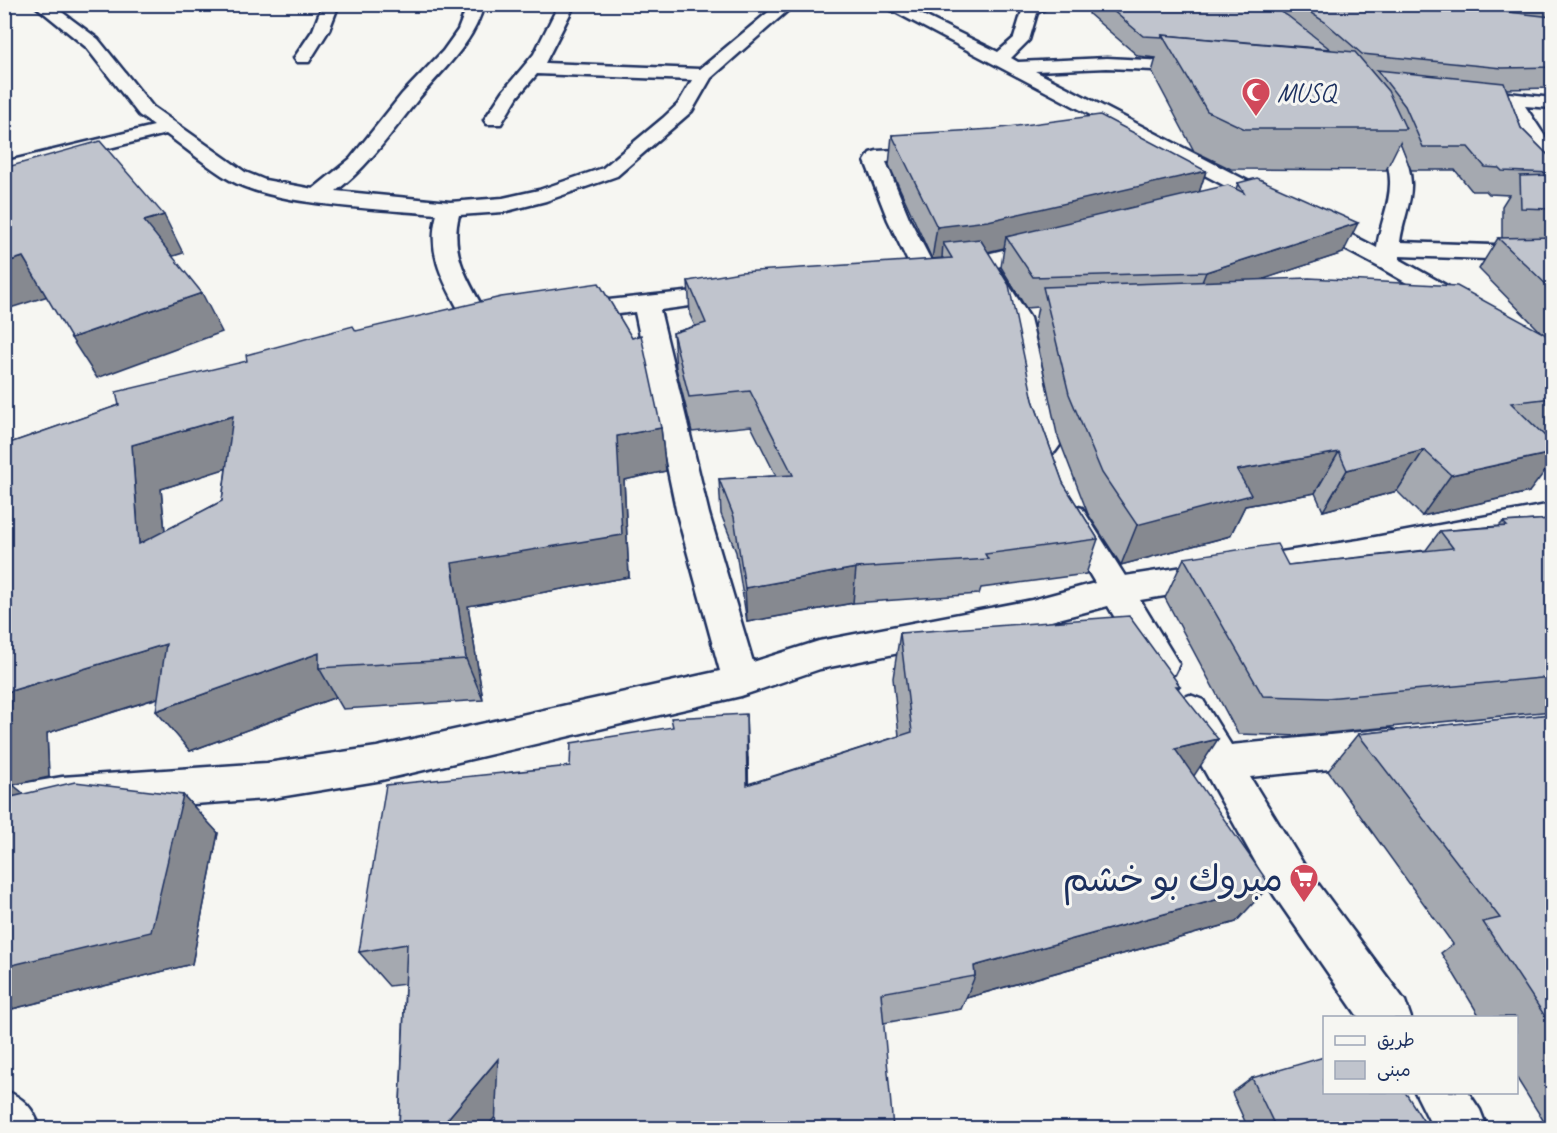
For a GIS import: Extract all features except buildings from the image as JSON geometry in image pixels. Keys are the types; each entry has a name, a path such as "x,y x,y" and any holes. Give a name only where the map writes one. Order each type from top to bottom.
{"street":[{"path":"40,4 81,32 146,111 238,176 260,185 317,196 450,209 503,205 546,195 610,171 685,107 704,75 788,4"},
{"path":"303,58 321,30 331,4"},
{"path":"317,196 356,165 390,126 409,99 458,43 475,12 476,4"},
{"path":"494,120 542,56 567,4"},
{"path":"886,4 1007,63 1257,196 1388,255 1434,290 1484,316"},
{"path":"1007,63 1022,40 1029,11 1046,4"},
{"path":"1007,63 1107,62 1214,68"},
{"path":"531,68 704,75"},
{"path":"1444,92 1552,103"},
{"path":"1359,98 1384,130 1397,162 1401,184 1395,201 1388,255"},
{"path":"1511,99 1552,161"},
{"path":"1092,130 1123,125"},
{"path":"4,168 169,128"},
{"path":"959,153 885,156 877,157 874,161 899,220 913,271 983,262 1074,240"},
{"path":"1222,204 1257,196"},
{"path":"450,209 443,229 442,245 447,264 479,324"},
{"path":"1388,255 1552,254"},
{"path":"983,262 1029,317 1041,435 1071,517 1289,880 1387,1016"},
{"path":"545,315 761,290"},
{"path":"1406,297 1434,290"},
{"path":"646,304 693,514 741,681"},
{"path":"4,805 62,795 172,786 223,786 299,778 388,762 741,681 819,655 1032,613 1114,591 1359,552 1552,515"},
{"path":"1220,763 1422,742"},
{"path":"1440,1094 1462,1128"},
{"path":"4,1114 15,1128"}],"place":[{"name":"MUSQ","path":"1256,118"},
{"name":"مبروك بو خشم","path":"1304,904"}]}
